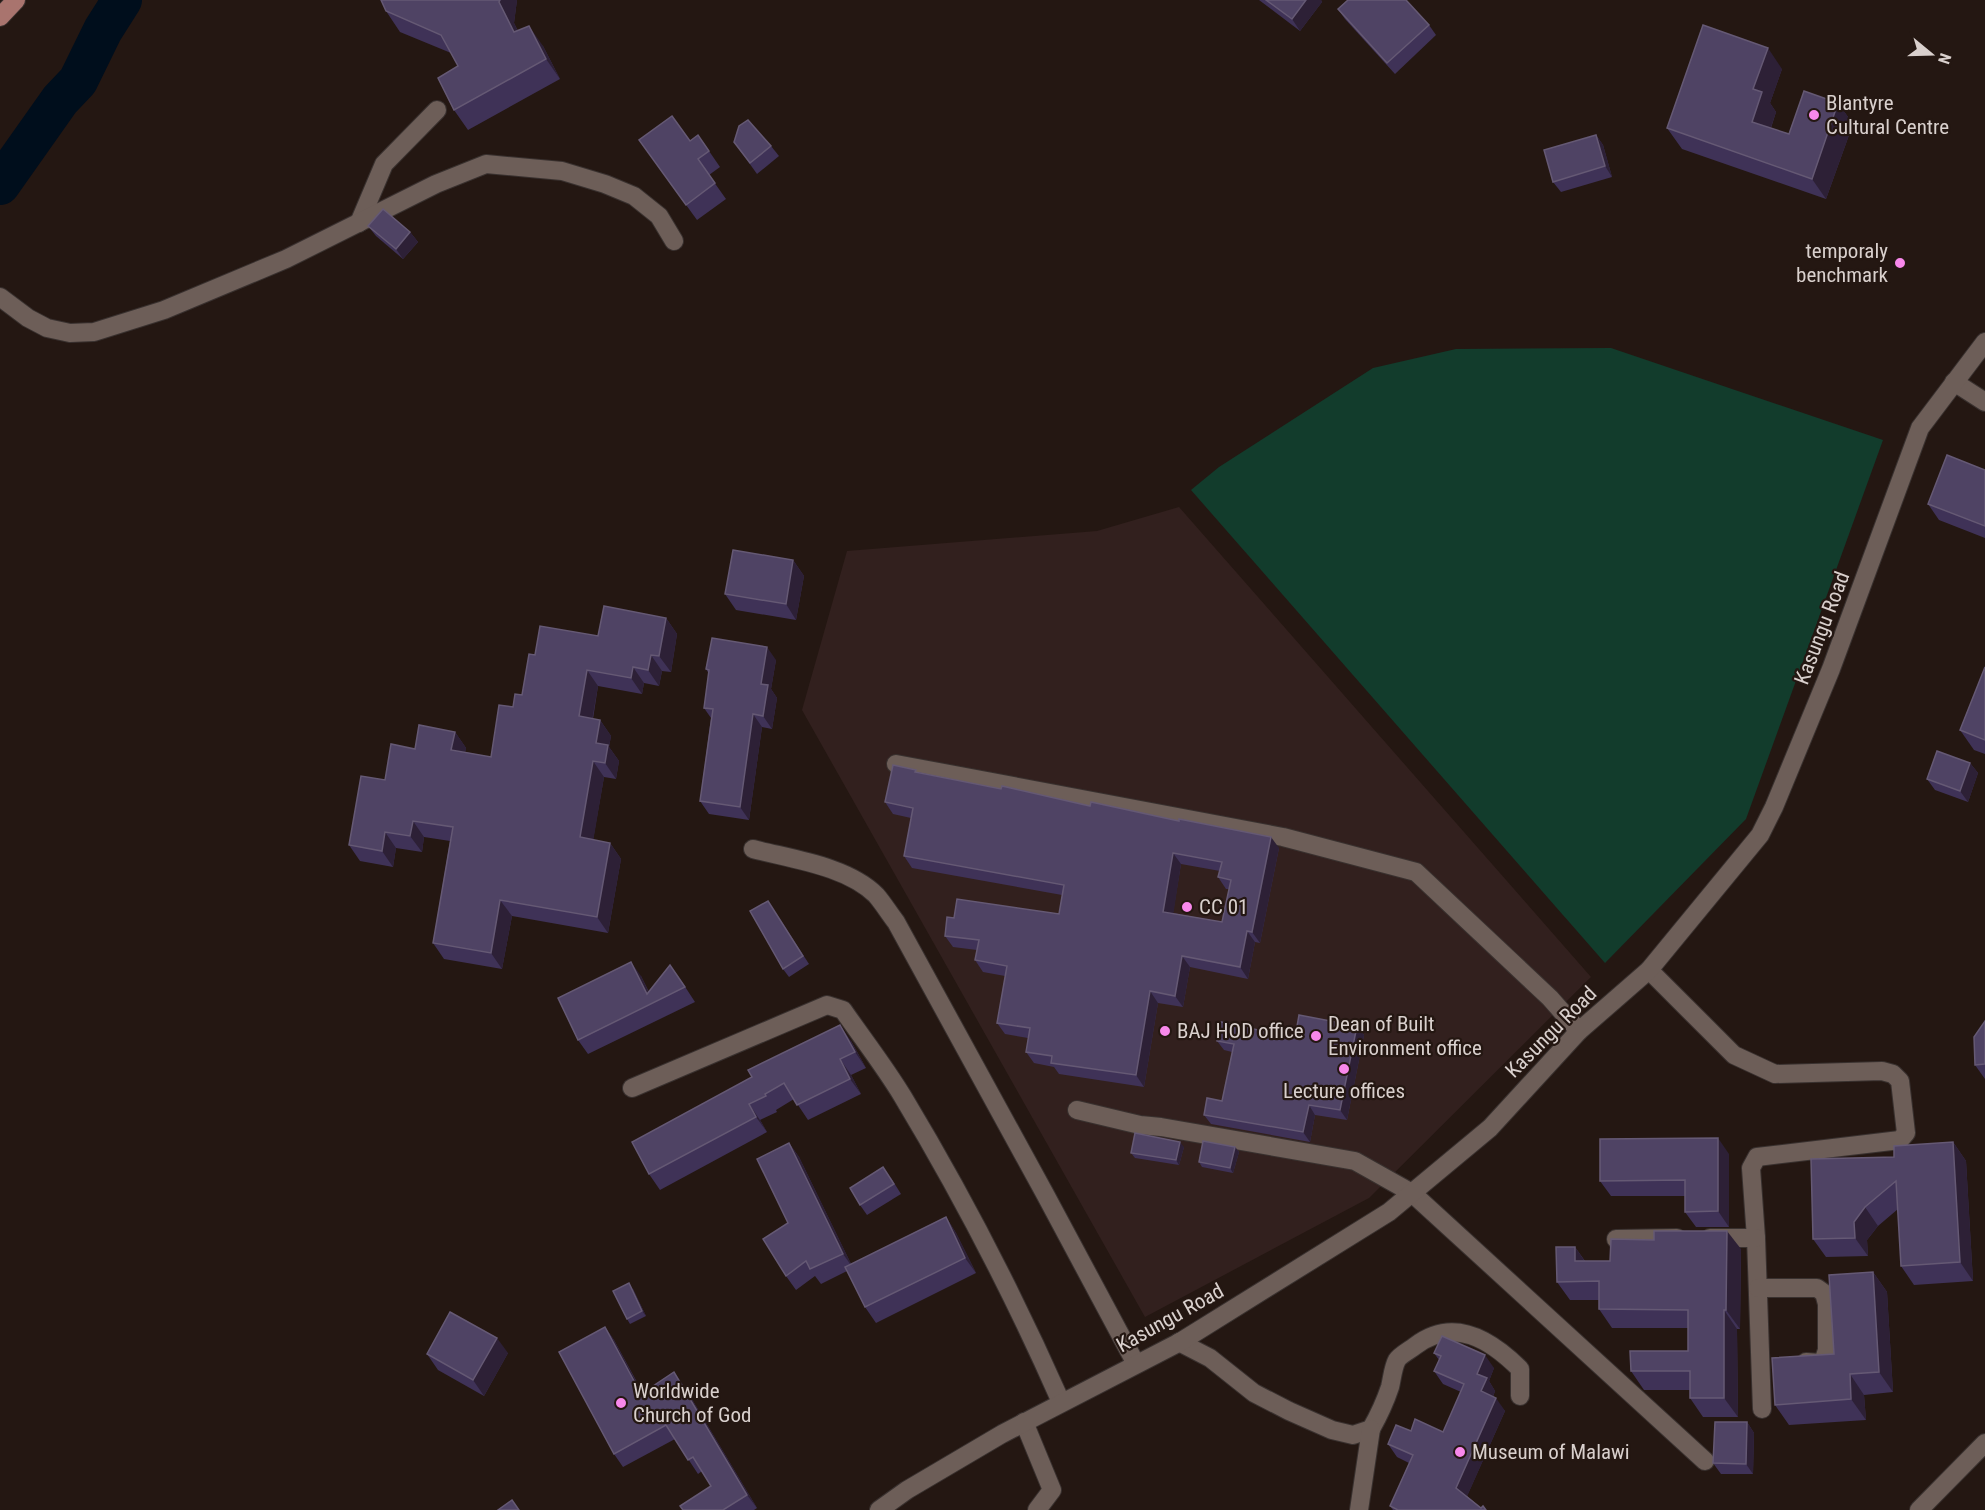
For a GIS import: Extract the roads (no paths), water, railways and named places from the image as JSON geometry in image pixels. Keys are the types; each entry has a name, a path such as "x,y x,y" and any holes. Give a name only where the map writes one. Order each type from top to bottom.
{"main road":[{"path":"0,17 16,0"}],"street":[{"path":"359,223 384,164 438,110"},
{"path":"0,297 28,318 47,328 70,333 94,332 164,310 286,259 436,184 486,164 561,171 605,184 634,196 659,216 674,241"},
{"name":"Kasungu Road","path":"879,1510 907,1490 1024,1422 1179,1342 1389,1212 1491,1128 1579,1031 1649,970 1760,835 1774,807 1831,669 1920,428 1985,342"},
{"path":"1954,382 1985,402"},
{"path":"896,764 1283,837 1416,872 1550,999 1579,1031"},
{"path":"753,849 831,870 854,879 875,895 896,922 1046,1194 1136,1364"},
{"path":"1649,970 1734,1055 1775,1074 1882,1071 1893,1074 1900,1081 1906,1133 1900,1140 1757,1157 1751,1168 1756,1238 1762,1409"},
{"path":"633,1088 827,1005 843,1010 902,1095 971,1217 1029,1330 1061,1402"},
{"path":"1077,1110 1140,1125 1355,1161 1412,1193 1705,1461"},
{"path":"1616,1239 1756,1238"},
{"path":"1758,1288 1817,1288 1824,1293 1827,1304 1827,1350 1820,1363 1760,1360"},
{"path":"1359,1510 1371,1429 1382,1410 1398,1359 1422,1340 1442,1332 1459,1331 1482,1339 1506,1355 1520,1369 1520,1396"},
{"path":"1179,1342 1210,1358 1254,1393 1289,1411 1332,1430 1353,1435 1371,1429"},
{"path":"1024,1422 1052,1490 1037,1510"},
{"path":"1918,1510 1985,1443"}],"waterway":[{"path":"0,185 60,100 78,81 103,30 122,0"}],"place":[{"name":"Blantyre Cultural Centre","path":"1814,115"},
{"name":"temporaly benchmark","path":"1900,263"},
{"name":"CC 01","path":"1187,907"},
{"name":"BAJ HOD office","path":"1165,1031"},
{"name":"Dean of Built Environment office","path":"1316,1036"},
{"name":"Lecture offices","path":"1344,1069"},
{"name":"Worldwide Church of God","path":"621,1403"},
{"name":"Museum of Malawi","path":"1460,1452"}]}
